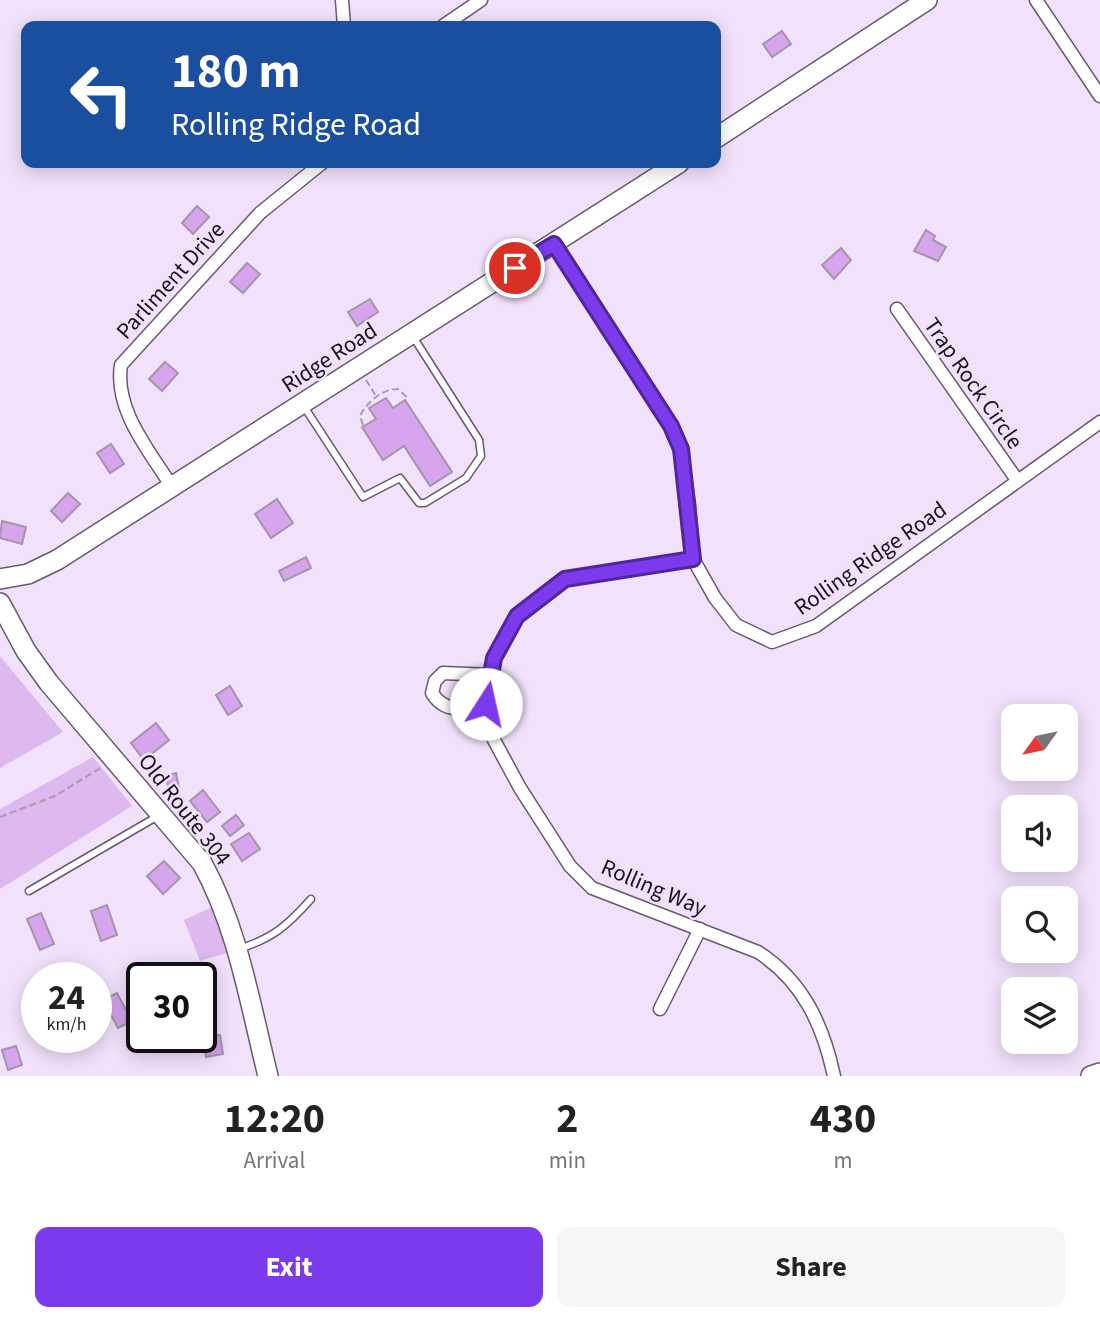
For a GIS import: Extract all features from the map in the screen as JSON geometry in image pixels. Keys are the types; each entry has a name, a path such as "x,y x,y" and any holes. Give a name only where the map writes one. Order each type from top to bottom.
{"street":[{"path":"342,0 344,21"},
{"path":"450,21 481,0"},
{"path":"721,135 927,0"},
{"path":"1036,0 1100,96"},
{"name":"Parliment Drive","path":"172,486 130,420 118,384 121,365 260,213 316,168"},
{"name":"Ridge Road","path":"0,579 22,576 51,564 671,168"},
{"name":"Rolling Ridge Road","path":"554,244 676,435 689,505 693,559 715,598 736,625 772,642 816,626 1100,422"},
{"name":"Trap Rock Circle","path":"897,309 1017,480"},
{"name":"Rolling Way","path":"693,559 565,579 517,616 494,658 486,704 494,740 570,866 592,888 758,952 780,966 809,1003 827,1047 834,1076"},
{"name":"Old Route 304","path":"0,603 40,672 202,863 219,894 237,950 268,1076"},
{"path":"486,704 452,709 440,705 432,693 435,681 443,673 491,675"},
{"path":"660,1009 700,929"},
{"path":"1091,1076 1100,1073"}],"lane":[{"path":"302,404 360,495 366,497 401,478 419,503 428,502 472,472 482,452 479,440 411,334"},
{"path":"29,891 162,814"},
{"path":"237,950 267,940 289,923 311,899"}],"path":[{"path":"358,368 376,397"},
{"path":"363,425 360,416 376,397 391,389 398,389 409,399"},
{"path":"0,817 55,796 114,757"}],"shaded area":[{"path":"0,656 63,732 0,768"},
{"path":"93,757 132,806 0,889 0,809"},
{"path":"217,905 233,951 200,961 184,920"}],"building":[{"path":"782,31 791,44 772,57 763,44"},
{"path":"197,206 209,217 193,234 182,223"},
{"path":"926,230 935,236 933,240 946,247 938,261 914,251"},
{"path":"841,248 851,260 834,279 822,265"},
{"path":"247,263 260,274 243,293 230,282"},
{"path":"370,299 378,312 357,326 348,312"},
{"path":"165,362 178,373 162,391 149,379"},
{"path":"386,398 393,408 405,400 452,472 430,486 404,446 383,460 362,427 376,419 369,408"},
{"path":"111,444 124,464 110,473 97,453"},
{"path":"68,493 80,504 62,522 51,511"},
{"path":"277,499 293,523 271,538 255,514"},
{"path":"2,521 26,527 22,544 0,538"},
{"path":"306,557 311,568 284,581 279,571"},
{"path":"230,686 242,706 228,715 216,695"},
{"path":"156,723 169,740 144,760 131,743"},
{"path":"176,773 179,788 169,790 166,776"},
{"path":"203,790 220,812 207,822 190,801"},
{"path":"236,815 244,825 230,836 222,826"},
{"path":"249,833 260,849 242,861 231,844"},
{"path":"164,861 180,878 163,894 147,876"},
{"path":"107,905 117,935 101,941 91,911"},
{"path":"41,913 54,944 40,950 27,919"},
{"path":"117,993 126,1010 126,1024 118,1028 112,1017 112,996"},
{"path":"220,1035 223,1054 206,1057 205,1053 217,1053 217,1036"},
{"path":"16,1046 22,1065 8,1070 2,1050"}],"route":[{"path":"486,704 494,658 517,616 565,579 693,559 681,449 671,426 554,244 515,268"}]}
